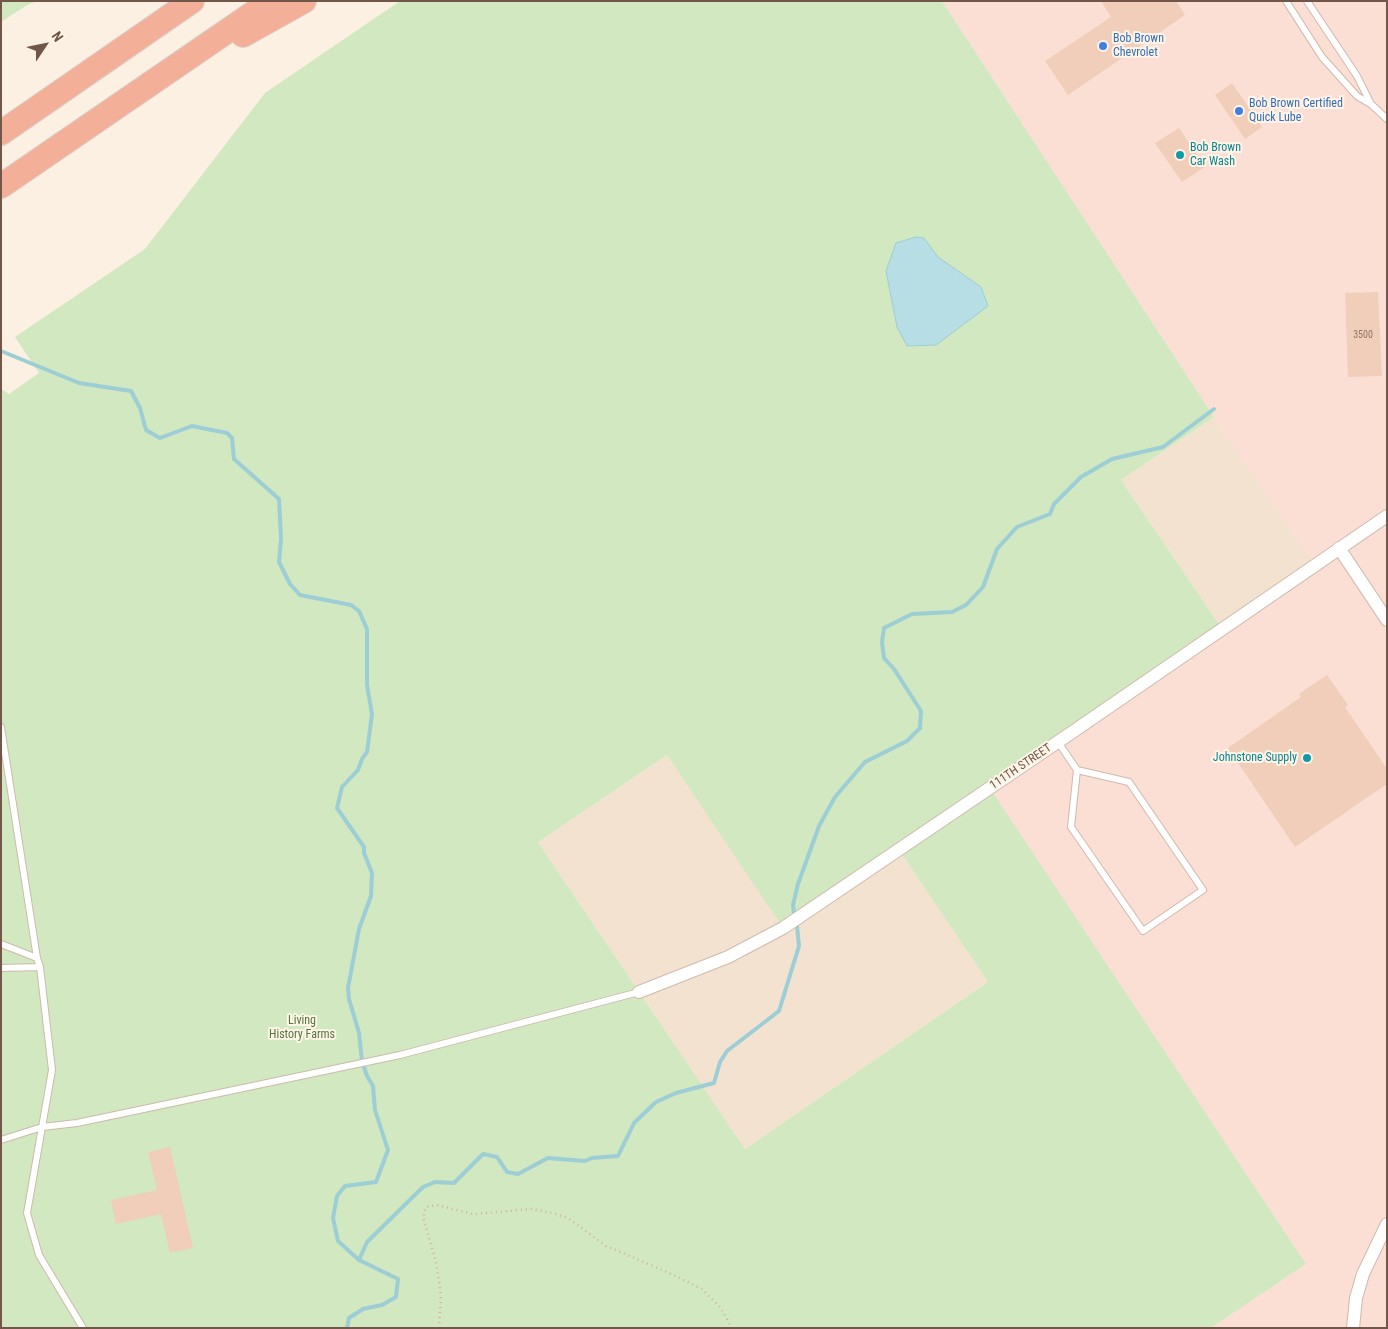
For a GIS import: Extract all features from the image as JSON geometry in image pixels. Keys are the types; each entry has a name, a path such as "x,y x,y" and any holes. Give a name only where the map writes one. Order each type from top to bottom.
{"highway":[{"path":"1,133 192,1"},
{"path":"1,186 271,1"},
{"path":"151,84 276,18 304,1"}],"street":[{"name":"111TH STREET","path":"640,992 728,957 783,928 1387,516"},
{"path":"1339,548 1387,620"},
{"path":"1353,1328 1356,1298 1363,1274 1387,1224"}],"lane":[{"path":"1286,1 1322,56 1357,96 1372,105 1387,119"},
{"path":"1307,1 1357,76 1372,105"},
{"path":"1,727 37,958 40,967 52,1070 27,1213 39,1255 83,1328"},
{"path":"1058,742 1077,770 1071,827 1143,931 1202,890 1129,782 1077,770"},
{"path":"1,944 37,958"},
{"path":"1,968 40,967"},
{"path":"1,1140 42,1127 77,1123 400,1055 640,992"}],"path":[{"path":"439,1328 440,1296 436,1262 423,1217 426,1208 437,1205 473,1214 532,1209 552,1212 568,1218 606,1246 667,1272 702,1290 720,1307 732,1328"}],"shaded area":[{"path":"942,1 1387,1 1387,1328 1211,1328 1306,1264 990,788 1315,566 1214,417"},
{"path":"1214,417 1316,566 1222,629 1121,480"},
{"path":"667,755 783,927 899,850 988,982 745,1149 538,842"}],"green space":[{"path":"1,1 37,1 27,5 1,22"},
{"name":"Living History Farms","path":"400,1 942,1 1214,417 1121,480 1222,629 990,788 1306,1264 1211,1328 1,1328 1,389 9,394 39,373 15,337 145,249 265,93","holes":["667,755 783,928 899,850 988,982 745,1149 538,842"]}],"water":[{"path":"916,237 924,238 938,257 981,287 988,306 936,345 907,346 897,327 886,271 896,243"}],"building":[{"name":"Bob Brown Chevrolet","path":"1101,1 1176,1 1185,15 1068,95 1045,61 1111,17"},
{"name":"Bob Brown Certified Quick Lube","path":"1232,83 1262,127 1245,139 1215,95"},
{"name":"Bob Brown Car Wash","path":"1179,128 1205,167 1182,182 1155,143"},
{"path":"1378,292 1382,376 1348,377 1345,293"},
{"name":"Johnstone Supply","path":"1327,675 1348,705 1345,707 1387,769 1387,784 1295,847 1228,748 1301,697 1299,694"},
{"path":"170,1147 193,1248 170,1253 161,1214 116,1224 111,1200 157,1190 148,1152"}],"waterway":[{"path":"1,351 79,383 131,391 140,408 146,430 160,438 192,426 227,433 232,438 234,459 279,499 281,539 279,562 290,584 300,595 351,605 359,611 367,629 367,685 372,714 367,752 358,770 342,787 337,808 364,847 364,853 372,873 371,896 359,929 348,988 349,999 359,1033 362,1061 373,1086 375,1110 388,1150 376,1182 345,1186 337,1196 333,1218 338,1241 359,1260 398,1279 396,1297 382,1305 363,1309 349,1318 347,1328"},
{"path":"794,913 793,905 798,884 819,826 835,797 865,762 907,741 920,728 921,711 894,669 884,658 882,642 884,628 912,614 952,612 966,605 983,587 997,549 1017,527 1050,514 1054,504 1081,477 1112,459 1163,447 1214,409"},
{"path":"359,1260 367,1242 423,1187 435,1182 454,1183 483,1154 497,1157 507,1172 518,1174 548,1158 585,1161 592,1158 618,1156 634,1123 656,1102 676,1093 714,1083 720,1062 727,1051 779,1011 799,946 797,926"}],"place":[{"name":"Bob Brown Chevrolet","path":"1103,46"},
{"name":"Bob Brown Certified Quick Lube","path":"1239,111"},
{"name":"Bob Brown Car Wash","path":"1180,155"},
{"name":"Johnstone Supply","path":"1307,758"}]}
